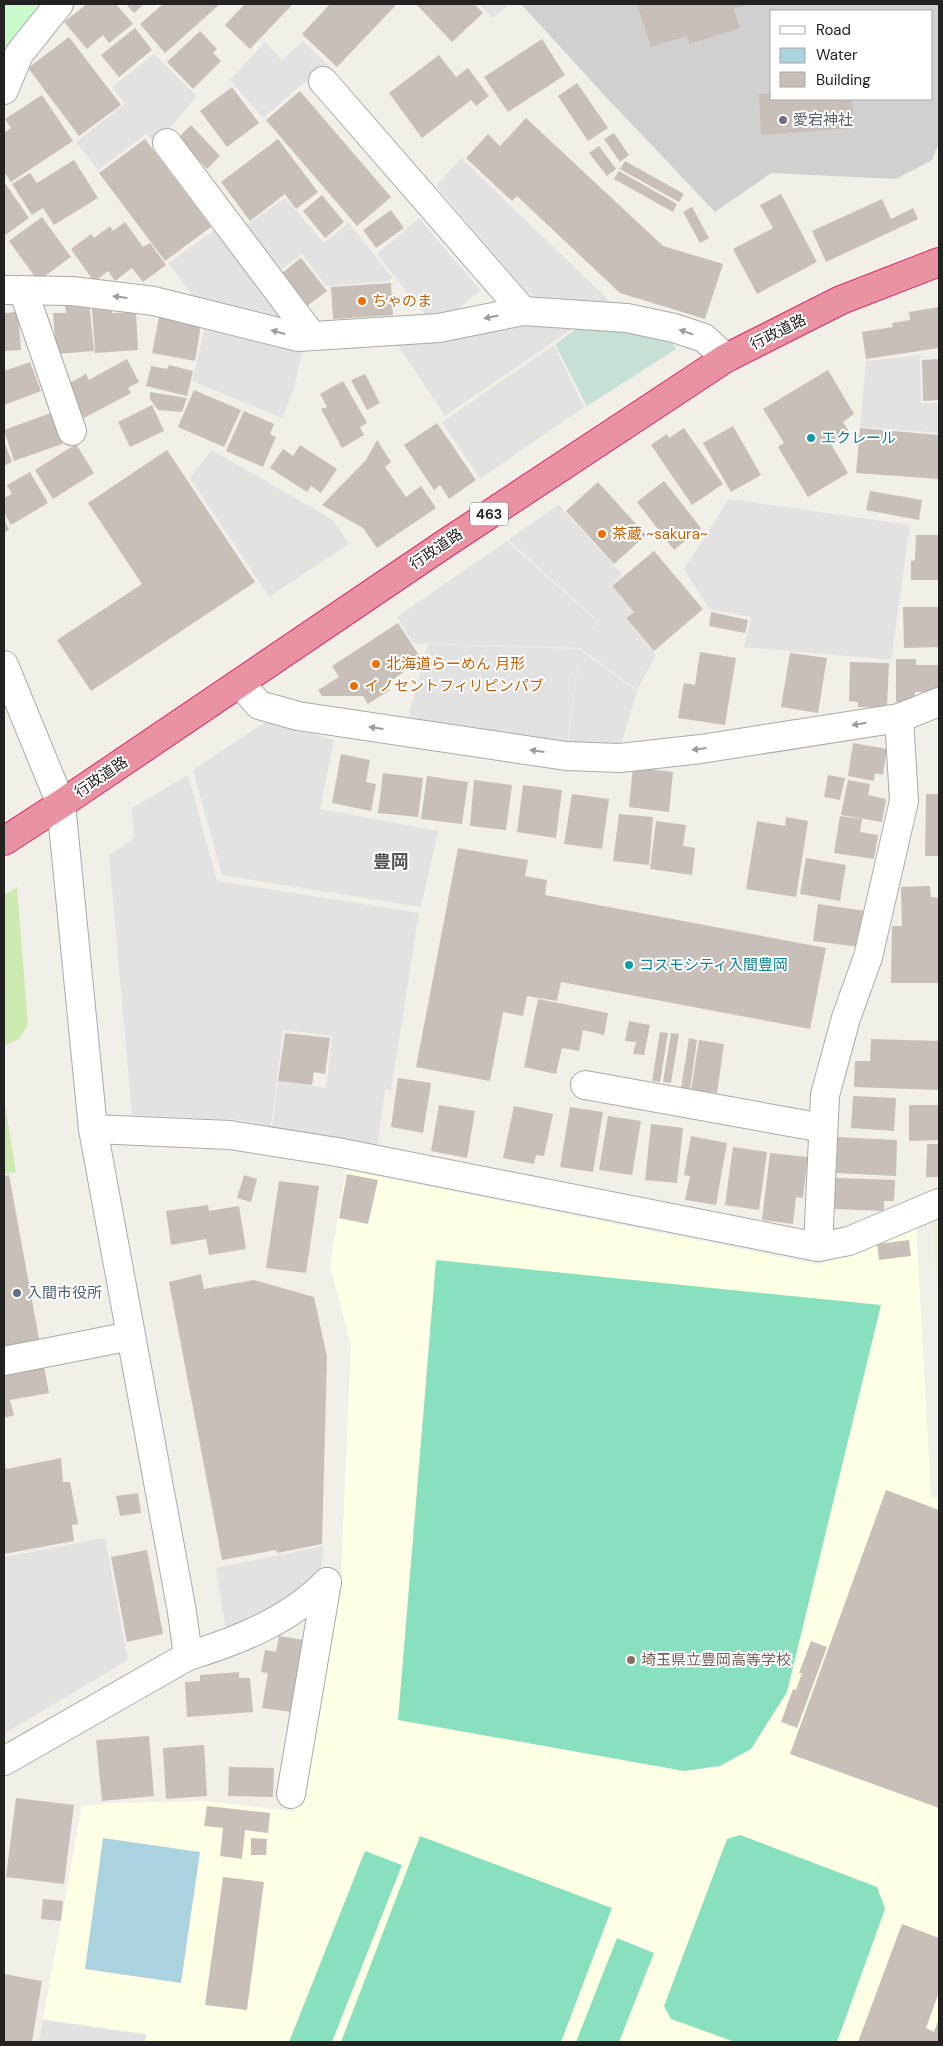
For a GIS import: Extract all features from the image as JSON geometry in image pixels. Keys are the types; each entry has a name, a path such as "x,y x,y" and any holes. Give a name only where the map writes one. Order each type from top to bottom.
{"highway":[{"name":"行政道路","path":"4,841 443,545 726,358 841,300 939,262"}],"street":[{"path":"6,77 19,54 59,4"},
{"path":"323,81 523,311"},
{"path":"168,142 312,336"},
{"path":"72,432 14,290 72,291 154,301 298,337 439,328 523,311 627,318 674,328 704,338 726,358"},
{"path":"4,665 61,804 93,1129 180,1602 188,1656"},
{"path":"240,683 259,705 298,716 566,756 629,757 701,749 899,718 939,702"},
{"path":"818,1247 825,1095 846,1018 868,957 904,801 899,718"},
{"path":"585,1085 823,1128"},
{"path":"93,1129 230,1135 337,1152 818,1247 849,1241 939,1203"},
{"path":"4,1361 131,1336"},
{"path":"4,1761 188,1656 218,1647 268,1625 310,1599 327,1582 291,1794"}],"shaded area":[{"path":"479,4 510,4 492,18"},
{"name":"愛宕神社","path":"521,4 939,4 939,142 932,160 896,179 771,173 715,212"},
{"path":"303,41 330,67 300,86 263,118 230,80 265,42 282,60"},
{"path":"154,54 197,96 156,145 146,134 98,170 76,142 125,104 112,87"},
{"path":"461,158 616,307 540,301 525,290 436,186"},
{"path":"285,198 324,243 349,223 392,277 390,281 326,286 302,254 276,273 242,228"},
{"path":"419,218 480,290 454,313 426,316 377,254"},
{"path":"218,228 293,326 199,304 168,263"},
{"path":"532,321 578,325 445,416 394,340"},
{"path":"206,322 303,346 294,389 282,418 192,381"},
{"path":"581,326 625,329 670,339 676,349 587,406 555,344"},
{"path":"554,345 584,407 480,479 442,422"},
{"path":"920,355 921,403 939,403 939,433 860,427 866,361"},
{"path":"212,450 333,520 349,544 269,597 190,478"},
{"path":"729,499 910,525 891,660 744,647 751,617 709,609 684,569"},
{"path":"559,505 622,574 611,586 633,611 625,618 656,655 637,690 580,648 413,643 397,617 507,541 597,621 590,633 598,621 508,540"},
{"path":"428,644 579,649 637,691 621,745 568,745 579,653 567,744 408,719"},
{"path":"267,721 334,740 320,809 438,831 421,907 222,875 193,770"},
{"path":"188,775 217,881 419,913 391,1090 385,1089 377,1147 272,1127 278,1081 326,1088 332,1036 283,1030 271,1126 240,1120 132,1115 109,855 134,838 132,808"},
{"name":"埼玉県立豊岡高等学校","path":"346,1170 820,1265 916,1224 931,1497 939,1499 939,2042 145,2042 147,2034 43,2019 82,1806 117,1803 205,1801 295,1812 310,1737 334,1583 341,1575 351,1346 330,1266"},
{"path":"939,1219 939,1304 932,1223"},
{"path":"105,1538 128,1660 4,1734 4,1557"},
{"path":"323,1546 321,1576 264,1616 226,1631 216,1568"},
{"path":"43,2020 146,2035 144,2042 39,2042"}],"green space":[{"path":"4,4 34,4 40,11 11,47 4,48"},
{"path":"17,887 28,1025 19,1039 4,1046 4,895"},
{"path":"4,1099 16,1172 4,1174"},
{"path":"436,1260 881,1305 787,1692 751,1749 720,1766 684,1771 398,1720"},
{"path":"740,1835 877,1887 885,1909 837,2042 735,2042 671,2019 664,2006 727,1839"},
{"path":"420,1836 612,1908 561,2042 341,2042"},
{"path":"365,1851 402,1865 332,2042 289,2042"},
{"path":"617,1938 654,1953 619,2042 576,2042"}],"water":[{"path":"103,1838 200,1852 181,1983 85,1969"}],"building":[{"path":"87,4 116,4 133,24 109,43 103,35 87,49 64,22"},
{"path":"126,4 144,4 134,13"},
{"path":"163,4 220,4 165,53 140,24"},
{"path":"245,4 293,4 250,49 225,25"},
{"path":"330,4 397,4 337,67 302,34"},
{"path":"416,4 474,4 483,13 452,42"},
{"path":"637,4 750,4 734,9 740,28 689,44 687,36 651,47"},
{"path":"135,28 152,50 119,77 101,55"},
{"path":"200,31 217,49 213,53 221,61 193,89 167,62"},
{"path":"69,37 121,105 79,136 28,68"},
{"path":"542,39 565,75 508,112 484,77"},
{"path":"439,55 456,77 468,68 489,96 476,106 471,100 422,138 389,93"},
{"path":"577,83 608,128 588,141 558,96"},
{"path":"232,87 259,123 227,147 200,111"},
{"path":"300,91 391,197 357,226 266,120"},
{"path":"770,93 770,100 852,100 854,128 761,135 759,94"},
{"path":"42,95 73,141 11,182 4,172 4,133 11,128 5,119"},
{"path":"526,118 663,246 723,264 705,319 620,293 517,196 512,201 466,158 488,134 500,146"},
{"path":"191,125 220,156 207,169 178,138"},
{"path":"614,133 629,155 620,162 604,139"},
{"path":"145,139 211,227 165,261 99,173"},
{"path":"278,139 318,192 296,209 285,194 250,221 221,182"},
{"path":"599,146 616,169 607,176 589,153"},
{"path":"74,160 98,198 54,225 43,208 32,215 12,184 30,173 37,183"},
{"path":"625,161 684,194 679,202 620,169"},
{"path":"619,171 677,204 673,212 614,179"},
{"path":"4,184 29,218 4,236"},
{"path":"781,194 817,262 757,294 733,249 773,228 760,205"},
{"path":"322,195 344,222 325,238 303,211"},
{"path":"882,199 891,219 913,208 918,219 826,262 812,231"},
{"path":"692,207 709,238 700,243 683,212"},
{"path":"391,210 404,228 376,248 363,230"},
{"path":"42,217 71,257 38,281 9,241"},
{"path":"125,222 143,247 150,243 166,265 143,282 132,268 115,281 108,271 94,282 71,249 91,234 94,238 110,226 113,231"},
{"path":"301,258 327,291 307,306 282,273"},
{"name":"ちゃのま","path":"391,283 393,315 333,319 331,287"},
{"path":"89,301 94,351 56,354 53,313 66,313 65,304"},
{"path":"939,307 939,348 866,359 862,332 893,327 892,323 910,320 909,312"},
{"path":"112,308 112,313 136,312 138,350 95,353 92,309"},
{"path":"18,312 21,350 4,351 4,313"},
{"path":"159,317 201,325 195,361 152,353"},
{"path":"127,359 139,382 128,388 131,393 84,418 66,385 86,374 89,380"},
{"path":"939,359 939,400 923,401 922,360"},
{"path":"30,362 41,391 4,405 4,371"},
{"path":"169,365 193,371 187,396 146,386 151,366 167,369"},
{"name":"エクレール","path":"828,370 854,414 843,422 850,433 831,444 848,473 808,497 778,447 784,443 763,409"},
{"path":"365,374 380,403 367,410 351,380"},
{"path":"343,381 367,423 360,427 364,435 342,448 321,409 327,407 320,394"},
{"path":"194,390 241,410 224,447 178,427"},
{"path":"150,392 187,398 182,412 158,410 150,399"},
{"path":"152,405 164,431 130,447 118,422"},
{"path":"244,411 274,424 270,434 276,437 263,467 226,451"},
{"path":"51,413 62,444 14,461 4,430"},
{"path":"437,423 476,480 449,499 440,485 434,490 404,445"},
{"path":"733,426 761,475 731,492 703,443"},
{"path":"684,428 723,484 692,505 651,445 667,434 669,438"},
{"path":"860,428 939,435 939,479 856,473"},
{"path":"377,440 391,462 385,467 406,497 421,486 436,508 377,548 363,528 322,505 366,460"},
{"path":"4,441 12,462 4,466"},
{"path":"76,444 94,473 53,499 35,470"},
{"path":"300,445 337,469 321,493 311,486 307,492 270,468 283,449 293,456"},
{"path":"167,450 255,582 91,691 57,640 142,584 88,503"},
{"path":"30,472 48,503 11,525 4,512 4,498 12,494 7,485"},
{"path":"664,481 701,528 674,550 637,502"},
{"path":"598,482 646,535 614,564 566,511"},
{"path":"870,491 922,500 919,520 866,510"},
{"path":"4,519 9,530 4,532"},
{"path":"916,535 939,535 939,580 911,580 911,561 915,560"},
{"path":"654,551 703,609 654,651 626,618 634,612 612,586"},
{"path":"903,607 939,607 939,647 904,648"},
{"path":"711,612 748,620 745,633 709,626"},
{"path":"398,623 422,660 386,684 390,690 368,704 363,696 322,696 318,690 339,677 332,666"},
{"path":"700,652 736,658 725,725 678,718 684,683 695,685"},
{"path":"790,653 827,658 818,713 781,707"},
{"path":"896,659 916,659 916,665 939,665 939,692 915,692 914,702 896,702"},
{"path":"850,662 889,663 887,708 858,707 858,702 849,701"},
{"path":"853,743 887,749 883,775 875,773 874,781 848,776"},
{"path":"341,754 370,760 366,782 376,784 371,811 332,803"},
{"path":"633,767 673,772 669,812 629,807"},
{"path":"383,773 423,778 418,817 378,813"},
{"path":"828,775 845,778 840,800 824,797"},
{"path":"427,776 468,782 462,824 421,819"},
{"path":"474,780 512,785 506,830 470,826"},
{"path":"848,780 870,784 868,795 886,799 882,822 841,815"},
{"path":"523,785 562,790 556,838 517,832"},
{"path":"572,794 609,799 602,849 564,844"},
{"path":"926,794 939,794 939,856 925,856"},
{"path":"619,814 653,817 649,865 613,861"},
{"path":"840,816 862,819 860,832 878,835 874,859 834,853"},
{"path":"786,817 808,821 796,897 746,889 757,821 785,826"},
{"path":"656,821 686,825 683,846 695,848 692,875 650,869"},
{"name":"コスモシティ入間豊岡","path":"458,848 528,860 525,876 547,880 545,895 826,948 810,1029 561,982 557,1001 527,996 523,1016 503,1012 490,1081 416,1067"},
{"path":"806,858 846,865 840,901 800,894"},
{"path":"930,886 931,897 939,898 939,983 891,983 892,926 902,926 901,887"},
{"path":"818,904 865,911 860,947 813,941"},
{"path":"538,999 608,1013 604,1035 583,1030 579,1051 562,1048 556,1074 524,1067"},
{"path":"629,1021 650,1025 644,1055 633,1054 636,1042 625,1041"},
{"path":"660,1032 668,1033 660,1082 652,1081"},
{"path":"285,1033 330,1038 325,1074 314,1072 312,1085 278,1081"},
{"path":"671,1033 679,1034 671,1083 663,1082"},
{"path":"689,1038 697,1040 690,1089 681,1088"},
{"path":"871,1039 939,1041 939,1090 854,1087 855,1061 870,1061"},
{"path":"699,1040 724,1044 717,1093 691,1090"},
{"path":"398,1078 431,1083 423,1133 391,1127"},
{"path":"853,1096 896,1098 894,1131 851,1128"},
{"path":"439,1105 475,1111 467,1158 431,1151"},
{"path":"909,1105 939,1105 939,1140 909,1141"},
{"path":"514,1106 553,1114 544,1156 536,1155 534,1164 503,1158"},
{"path":"570,1107 603,1112 593,1172 560,1167"},
{"path":"608,1116 641,1121 632,1175 599,1170"},
{"path":"651,1124 683,1128 677,1183 645,1180"},
{"path":"691,1136 727,1143 716,1205 685,1200 690,1176 684,1175"},
{"path":"838,1137 897,1140 896,1176 836,1173"},
{"path":"927,1144 939,1144 939,1177 926,1177"},
{"path":"733,1147 767,1152 759,1210 725,1205"},
{"path":"770,1153 808,1157 803,1198 796,1197 793,1224 762,1220"},
{"path":"347,1174 378,1180 368,1224 339,1218"},
{"name":"入間市役所","path":"9,1175 49,1393 10,1400 14,1415 4,1418 4,1176"},
{"path":"244,1175 257,1179 251,1202 237,1198"},
{"path":"836,1178 895,1180 894,1201 884,1201 884,1211 834,1209"},
{"path":"279,1181 319,1186 306,1273 266,1268"},
{"path":"208,1205 209,1211 239,1206 246,1249 209,1255 206,1239 171,1245 166,1211"},
{"path":"909,1240 911,1256 879,1260 877,1244"},
{"path":"201,1274 204,1289 254,1280 314,1297 327,1357 322,1544 277,1553 276,1550 222,1560 169,1282"},
{"path":"61,1458 63,1482 70,1482 78,1524 72,1525 74,1541 4,1554 4,1463 6,1469"},
{"path":"886,1490 939,1510 939,1808 790,1754"},
{"path":"138,1493 141,1513 120,1516 116,1496"},
{"path":"147,1550 163,1634 127,1642 111,1557"},
{"path":"279,1636 310,1641 298,1713 262,1708 268,1673 261,1672 265,1650 276,1652"},
{"path":"811,1641 827,1647 797,1728 781,1722 793,1689 796,1690 802,1673 799,1673"},
{"path":"239,1672 239,1678 250,1678 253,1712 187,1717 185,1682 200,1681 200,1675"},
{"path":"149,1736 154,1796 102,1801 96,1740"},
{"path":"204,1745 207,1796 166,1799 163,1748"},
{"path":"229,1767 274,1768 273,1797 228,1796"},
{"path":"16,1798 74,1805 64,1884 6,1877"},
{"path":"207,1806 270,1813 268,1833 245,1830 242,1859 220,1856 223,1828 204,1826"},
{"path":"251,1838 267,1839 266,1855 251,1855"},
{"path":"223,1877 264,1882 247,2010 205,2005"},
{"path":"43,1899 63,1901 61,1921 41,1919"},
{"path":"902,1924 939,1938 939,1992 926,2028 934,2032 939,2018 939,2042 858,2042"},
{"path":"4,1974 42,1981 32,2042 4,2042"}],"place":[{"name":"愛宕神社","path":"783,120"},
{"name":"ちゃのま","path":"362,301"},
{"name":"エクレール","path":"811,438"},
{"name":"茶蔵 ~sakura~","path":"602,534"},
{"name":"北海道らーめん 月形","path":"376,664"},
{"name":"イノセントフィリピンパブ","path":"354,686"},
{"name":"コスモシティ入間豊岡","path":"629,965"},
{"name":"入間市役所","path":"17,1293"},
{"name":"埼玉県立豊岡高等学校","path":"631,1660"}],"district":[{"name":"豊岡","path":"391,862"}]}
